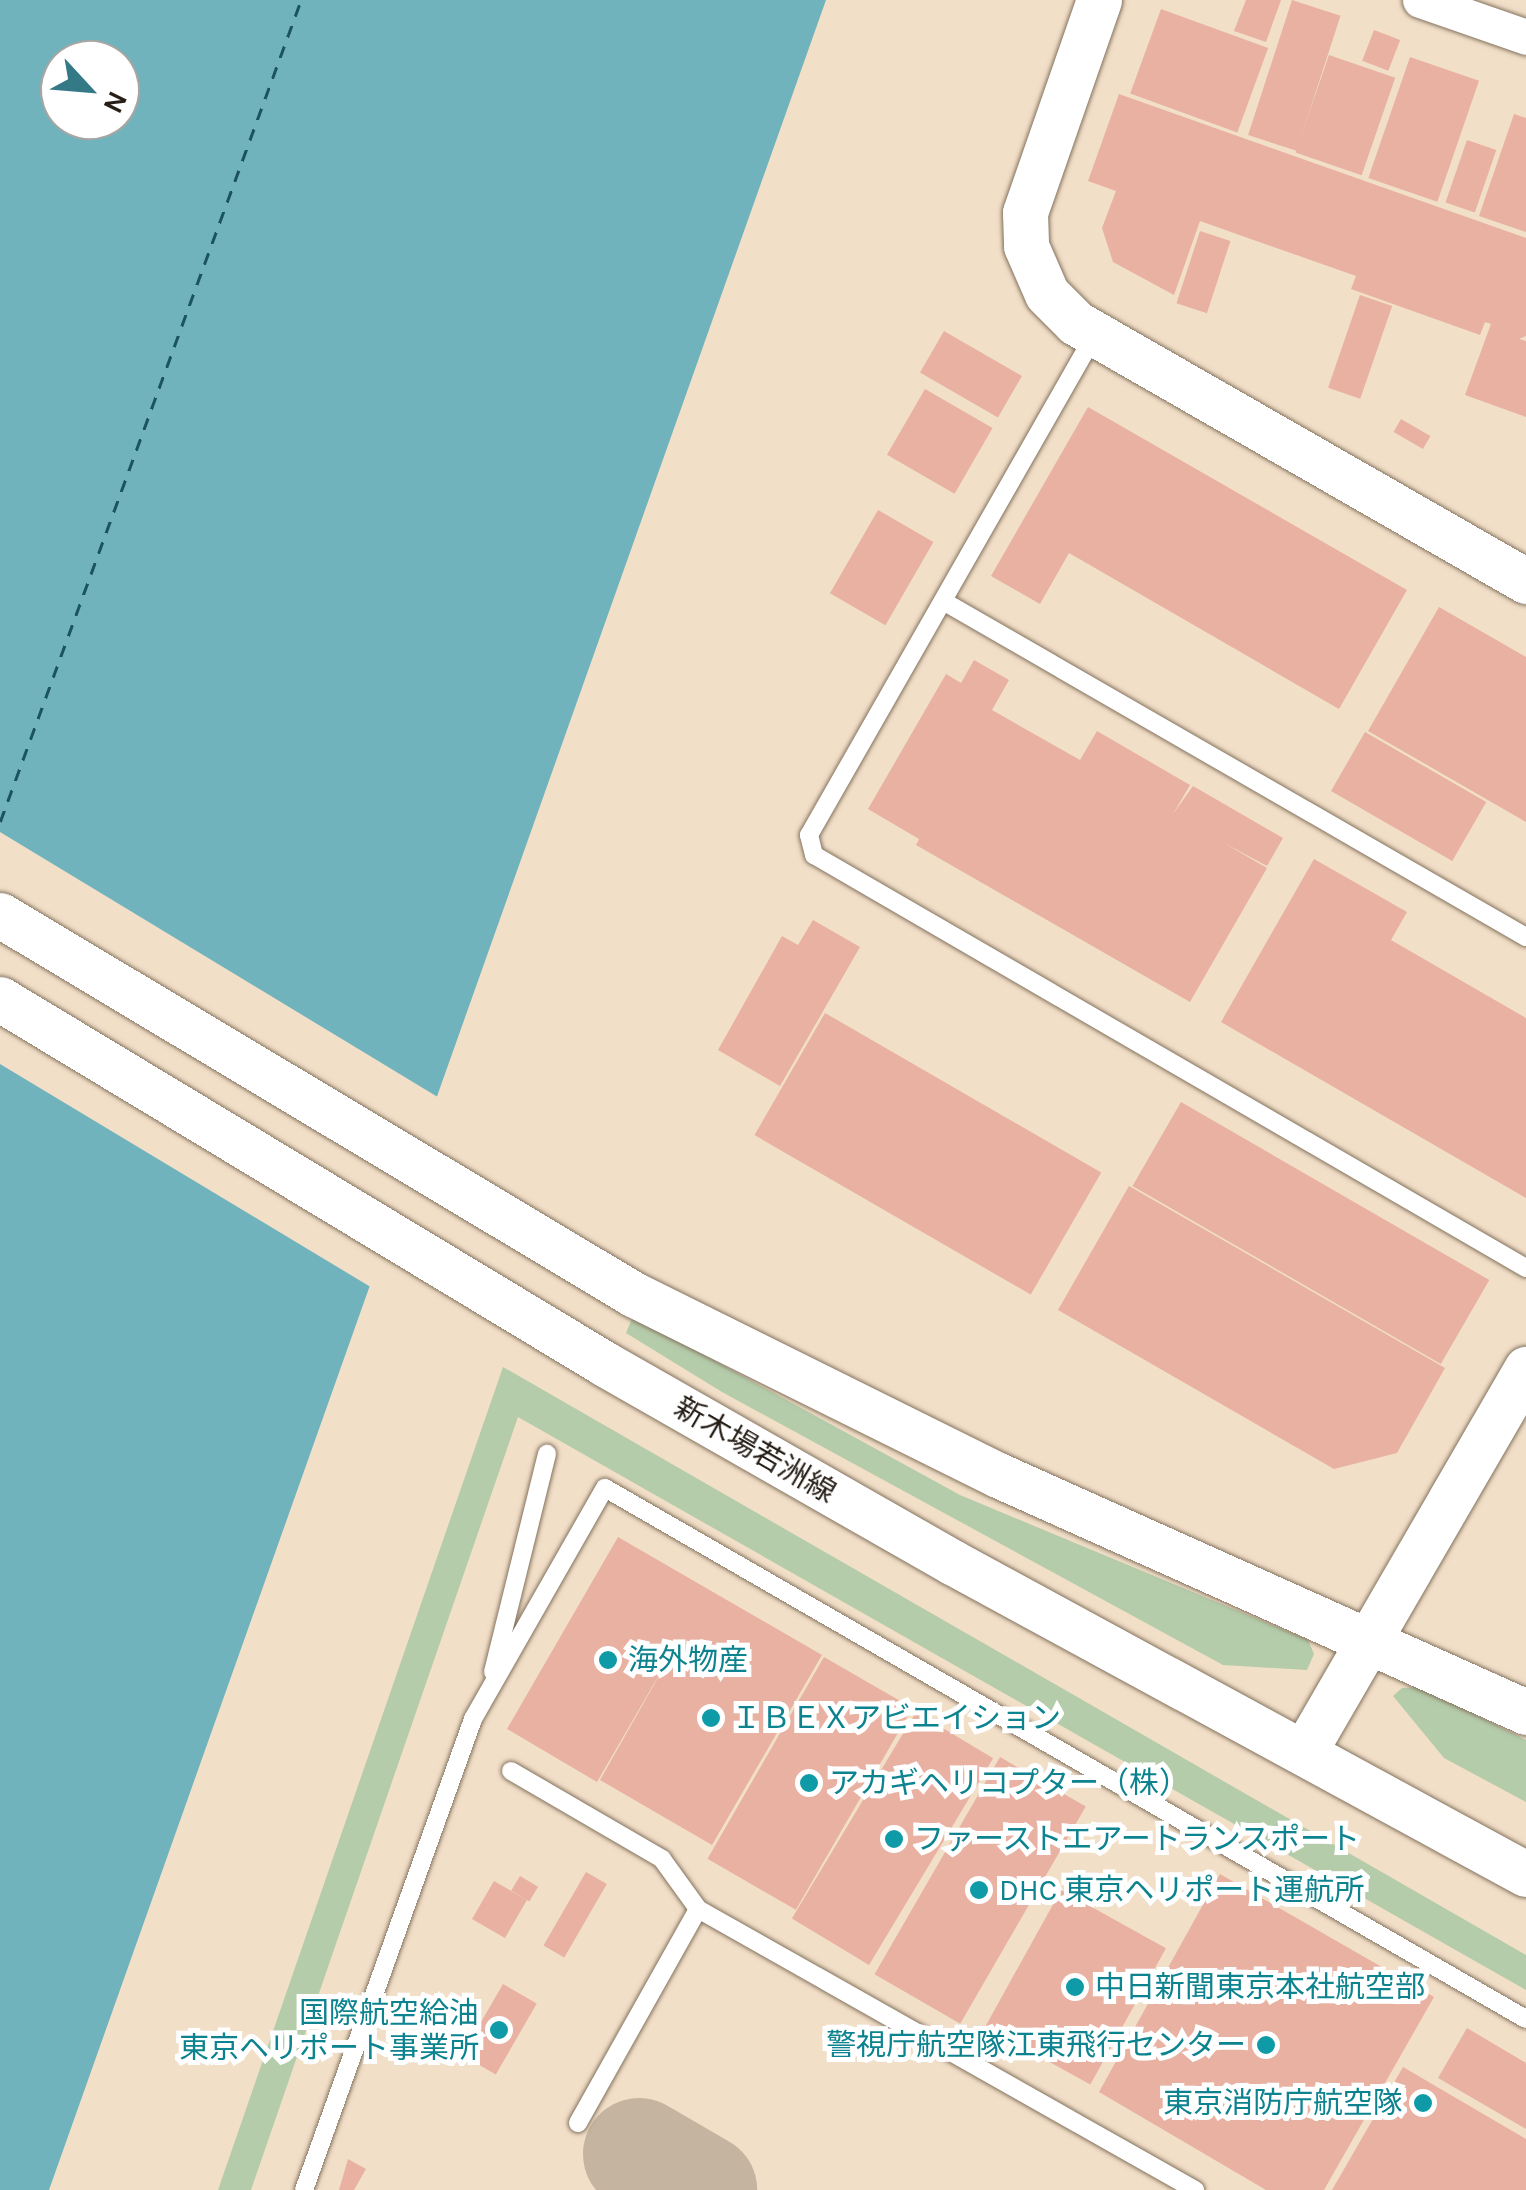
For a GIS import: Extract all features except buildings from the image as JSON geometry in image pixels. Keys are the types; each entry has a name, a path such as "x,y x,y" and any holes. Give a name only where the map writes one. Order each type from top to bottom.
{"street":[{"path":"1099,0 1025,213 1026,246 1038,280 1059,308 1096,334 1526,581"},
{"path":"1420,0 1526,37"},
{"path":"0,914 633,1294 998,1475 1526,1712"},
{"name":"新木場若洲線","path":"0,999 605,1364 1526,1874"},
{"path":"1304,1752 1523,1379"}],"lane":[{"path":"1096,334 809,835 814,855 1526,1268"},
{"path":"943,601 1526,937"},
{"path":"304,2190 488,1693 547,1454"},
{"path":"488,1693 605,1488 1526,2019"},
{"path":"511,1772 662,1859 698,1909 1194,2190"},
{"path":"578,2123 698,1909"}],"green space":[{"path":"633,1316 960,1495 1308,1640 1314,1654 1307,1670 1223,1665 722,1392 626,1333"},
{"path":"503,1367 1526,1955 1526,1990 518,1417 251,2190 218,2190"},
{"path":"1419,1687 1526,1740 1526,1802 1444,1758 1393,1696 1402,1688"}],"water":[{"path":"0,0 826,0 49,2190 0,2190"}],"pier":[{"path":"0,832 441,1099 374,1289 0,1064"}],"ferry route":[{"path":"0,822 301,0"}],"taxiway":[{"path":"639,2154 701,2190"}],"place":[{"name":"海外物産","path":"608,1660"},
{"name":"ＩＢＥＸアビエイション","path":"711,1718"},
{"name":"アカギヘリコプター（株）","path":"809,1783"},
{"name":"ファーストエアートランスポート","path":"894,1839"},
{"name":"DHC 東京ヘリポート運航所","path":"979,1890"},
{"name":"中日新聞東京本社航空部","path":"1075,1987"},
{"name":"国際航空給油 東京ヘリポート事業所","path":"499,2030"},
{"name":"警視庁航空隊江東飛行センター","path":"1266,2045"},
{"name":"東京消防庁航空隊","path":"1423,2103"}]}
